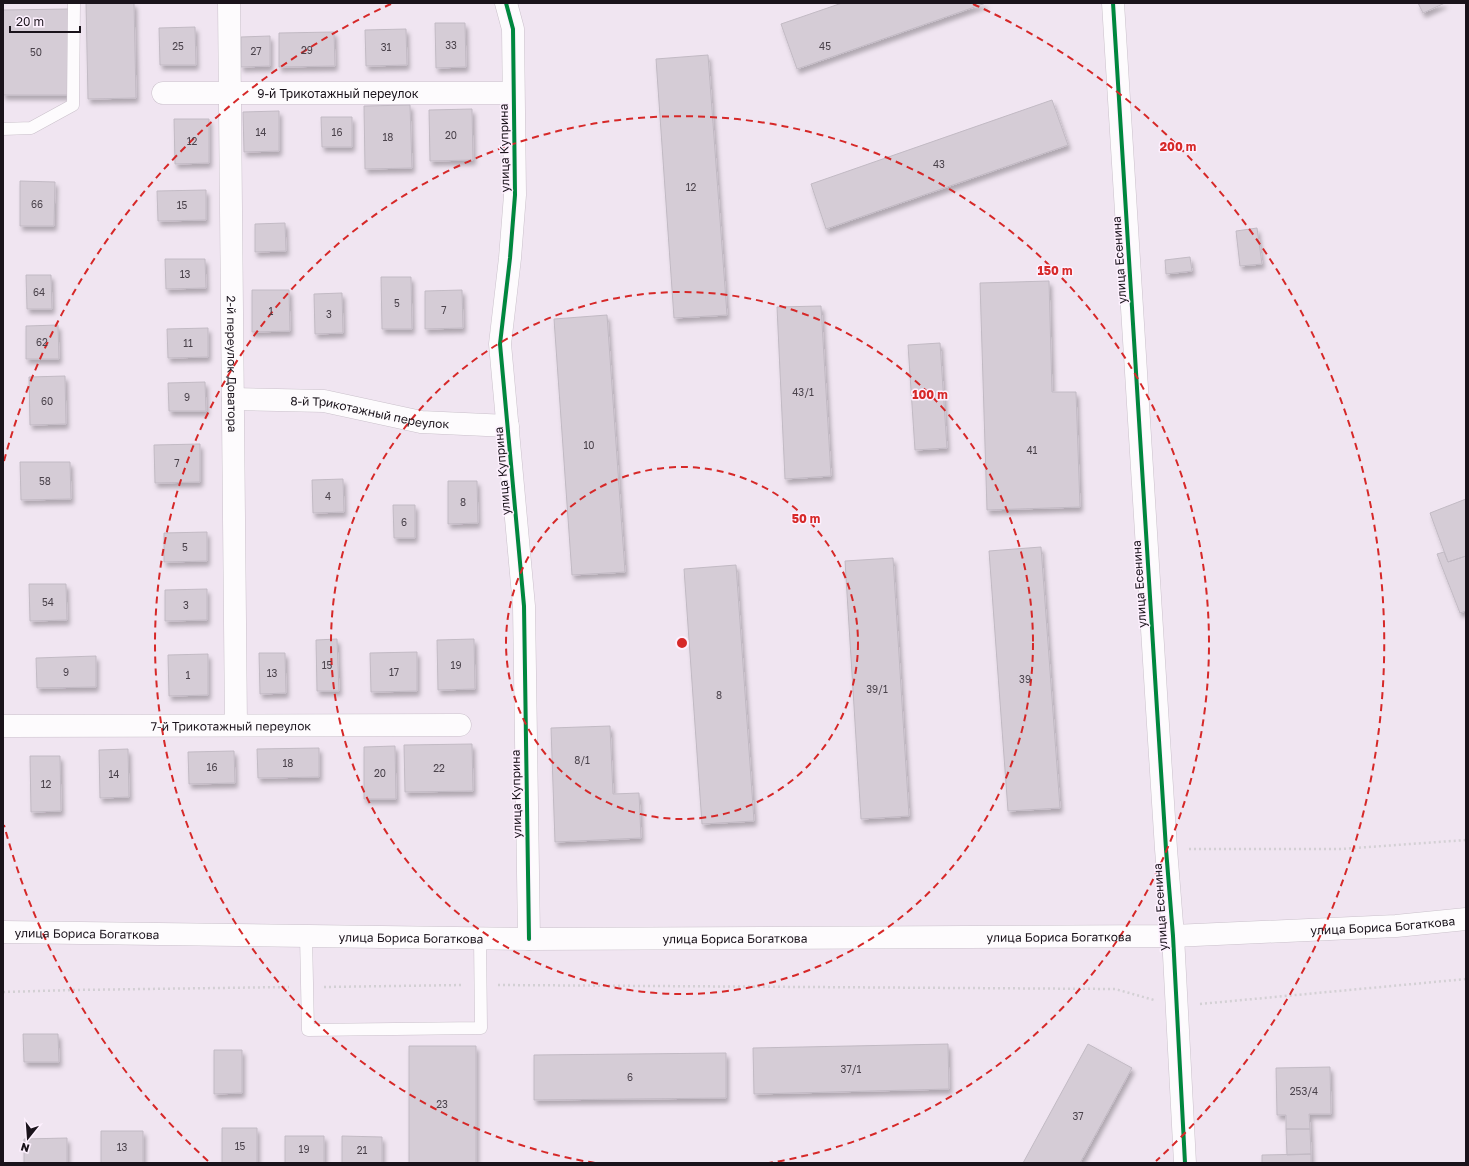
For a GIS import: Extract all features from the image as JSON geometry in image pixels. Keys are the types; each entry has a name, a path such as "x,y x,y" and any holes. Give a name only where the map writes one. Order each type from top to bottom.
{"street":[{"name":"2-й переулок Доватора","path":"229,3 236,726"},
{"name":"улица Куприна","path":"506,3 513,29 515,195 510,258 500,344 524,606 529,939"},
{"name":"улица Есенина","path":"1113,3 1166,849 1173,936 1185,1163"},
{"name":"9-й Трикотажный переулок","path":"163,93 513,93"},
{"name":"8-й Трикотажный переулок","path":"233,399 324,401 421,422 508,426"},
{"name":"7-й Трикотажный переулок","path":"3,726 460,725"},
{"name":"улица Бориса Богаткова","path":"3,932 529,939 1173,936 1396,926 1466,919"}],"lane":[{"path":"3,129 31,128 73,105 74,3"},
{"path":"306,936 308,1030 481,1028 480,938"}],"path":[{"path":"1166,849 1341,849 1466,840"},
{"path":"3,992 481,985 1115,989 1177,1007 1466,978"}],"building":[{"path":"86,3 134,3 136,98 88,99"},
{"path":"842,3 986,3 797,69 781,24"},
{"path":"1418,3 1445,3 1423,13"},
{"path":"69,9 69,95 3,95 3,10"},
{"path":"435,23 465,23 466,67 436,68"},
{"path":"195,27 196,65 160,65 159,28"},
{"path":"406,29 407,65 366,66 365,30"},
{"path":"334,32 335,66 279,67 279,33"},
{"path":"270,36 270,66 241,67 241,37"},
{"path":"708,55 727,315 674,318 656,59"},
{"path":"1052,100 1068,145 826,229 811,184"},
{"path":"410,105 412,168 365,169 364,106"},
{"path":"472,109 473,160 430,161 429,110"},
{"path":"279,111 279,151 244,152 243,112"},
{"path":"321,117 352,117 352,147 322,147"},
{"path":"174,119 209,119 209,163 175,164"},
{"path":"20,181 55,182 54,226 20,226"},
{"path":"206,190 206,220 158,221 157,191"},
{"path":"285,223 286,251 255,252 255,224"},
{"path":"1257,228 1262,264 1240,266 1236,231"},
{"path":"1190,257 1192,271 1166,274 1165,260"},
{"path":"165,259 205,259 206,288 166,289"},
{"path":"26,275 51,275 52,309 27,309"},
{"path":"381,277 411,277 412,329 382,329"},
{"path":"1049,281 1052,392 1076,392 1080,507 987,510 980,283"},
{"path":"252,290 289,290 290,331 252,332"},
{"path":"462,290 463,328 425,329 425,291"},
{"path":"342,293 343,333 315,334 314,294"},
{"path":"821,306 831,476 785,479 777,307"},
{"path":"607,315 625,572 572,575 554,319"},
{"path":"58,325 59,359 26,359 26,326"},
{"path":"208,328 208,357 168,358 167,329"},
{"path":"940,343 947,448 915,450 908,345"},
{"path":"65,376 66,424 30,425 29,377"},
{"path":"205,382 206,411 169,411 168,383"},
{"path":"200,444 200,482 155,483 154,445"},
{"path":"20,462 70,462 71,499 21,500"},
{"path":"343,479 344,512 313,513 312,480"},
{"path":"448,481 477,481 478,523 448,524"},
{"path":"1466,499 1466,556 1448,562 1430,513"},
{"path":"393,505 415,505 415,538 394,538"},
{"path":"207,532 207,561 164,562 164,533"},
{"path":"1041,547 1060,808 1008,811 989,551"},
{"path":"1444,552 1448,562 1466,556 1466,611 1460,613 1437,554"},
{"path":"893,558 909,816 861,819 845,561"},
{"path":"736,565 754,821 702,824 684,569"},
{"path":"29,584 66,584 67,620 30,621"},
{"path":"207,589 207,620 165,621 165,590"},
{"path":"337,639 339,691 317,691 316,640"},
{"path":"474,639 475,689 438,690 437,640"},
{"path":"417,652 417,691 371,692 370,653"},
{"path":"259,653 285,653 286,693 260,694"},
{"path":"208,654 208,695 169,696 168,655"},
{"path":"96,656 96,687 37,688 36,658"},
{"path":"610,726 613,794 639,793 641,838 555,842 551,728"},
{"path":"472,744 473,791 405,792 404,745"},
{"path":"395,746 396,799 364,799 364,747"},
{"path":"319,748 319,777 258,778 257,749"},
{"path":"128,749 129,797 100,798 99,750"},
{"path":"234,751 235,783 189,784 188,752"},
{"path":"30,756 60,756 61,811 31,812"},
{"path":"23,1034 58,1034 59,1062 24,1062"},
{"path":"948,1044 949,1089 754,1094 753,1048"},
{"path":"1088,1044 1132,1068 1080,1163 1023,1163"},
{"path":"409,1046 476,1046 476,1163 409,1163"},
{"path":"214,1050 242,1050 242,1093 214,1094"},
{"path":"726,1053 726,1098 534,1100 534,1055"},
{"path":"1330,1067 1331,1114 1309,1114 1310,1129 1286,1129 1286,1115 1277,1115 1276,1068"},
{"path":"222,1128 257,1128 257,1163 222,1163"},
{"path":"1286,1129 1310,1129 1311,1154 1287,1155"},
{"path":"101,1131 143,1131 143,1163 101,1163"},
{"path":"285,1136 324,1136 324,1163 285,1163"},
{"path":"342,1136 382,1137 382,1163 342,1163"},
{"path":"67,1138 67,1163 24,1163 24,1139"},
{"path":"1311,1154 1311,1163 1262,1163 1262,1155"}],"cycle path":[{"path":"506,3 513,29 515,195 510,258 500,344 524,606 529,939"},
{"path":"1113,3 1166,849 1173,936 1185,1163"}]}
